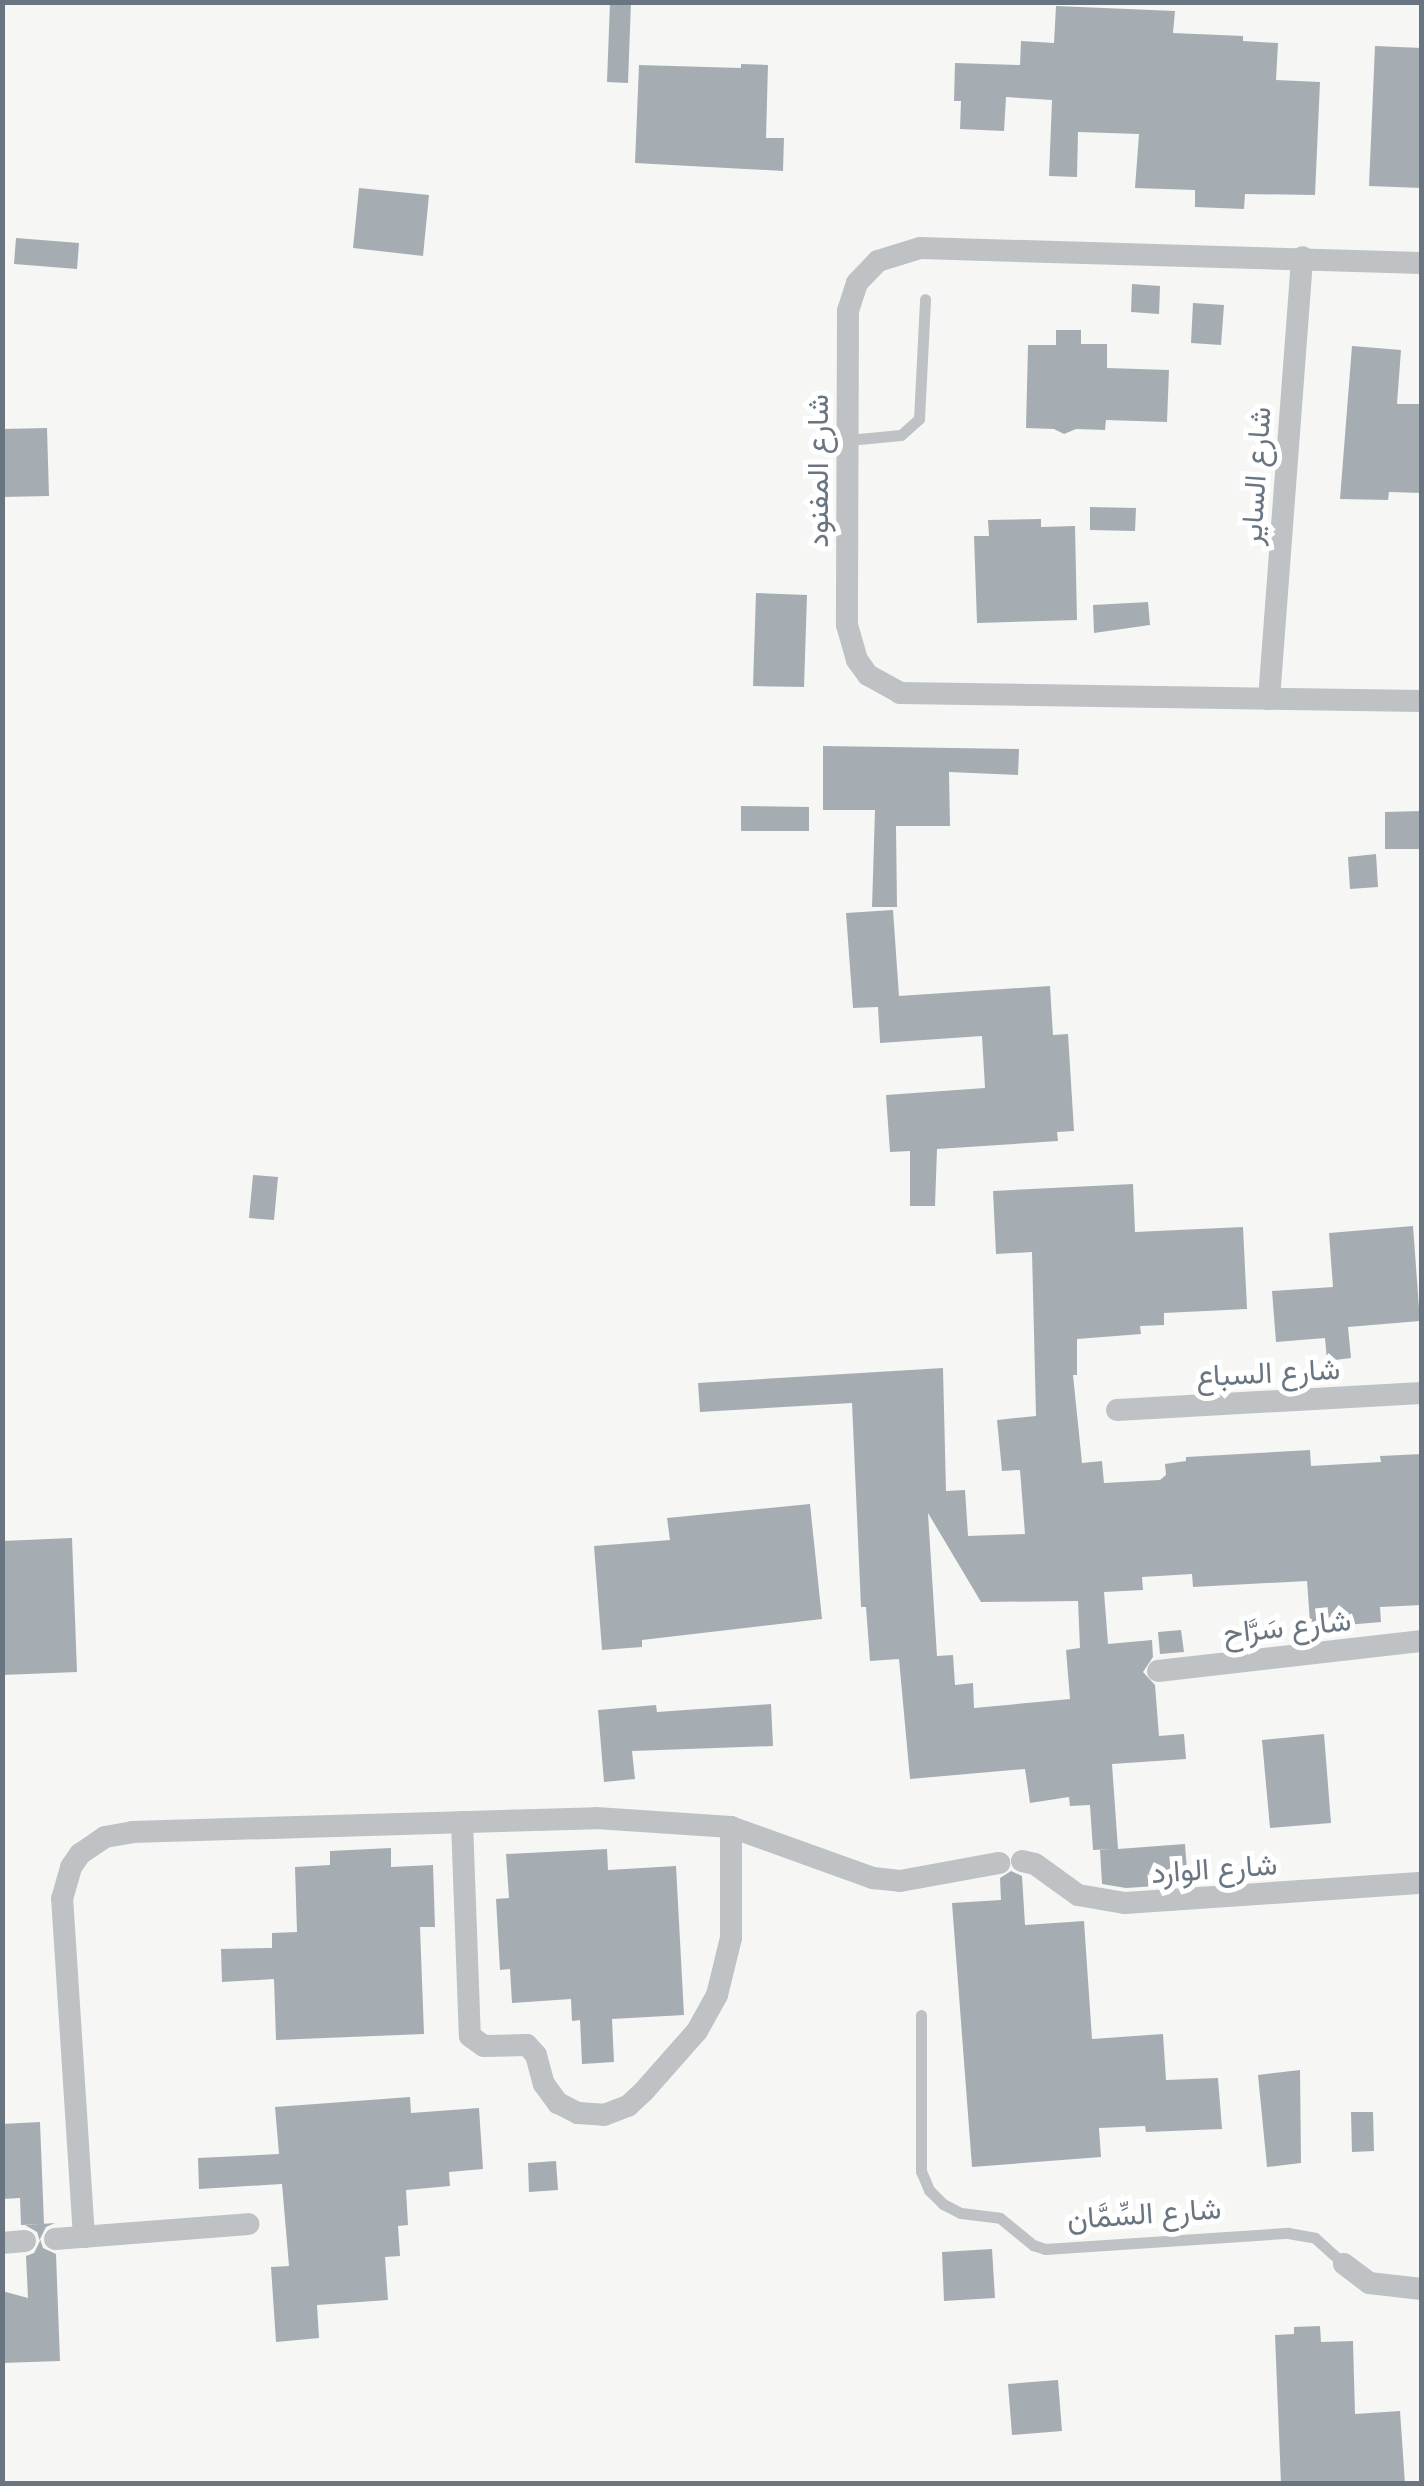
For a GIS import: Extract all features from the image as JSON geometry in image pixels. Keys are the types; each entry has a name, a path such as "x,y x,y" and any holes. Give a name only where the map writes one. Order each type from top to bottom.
{"street":[{"name":"شارع المفنود","path":"1422,262 920,248 890,254 866,271 851,296 848,440 850,644 868,675 883,686 900,693 970,697 1422,701"},
{"name":"شارع الساير","path":"1269,700 1302,257"},
{"name":"شارع السباع","path":"1117,1410 1422,1393"},
{"name":"شارع سَرَّاح","path":"1158,1671 1422,1641"},
{"path":"84,2237 62,1899 71,1867 80,1854 105,1837 132,1832 462,1822 596,1818 731,1827 731,1938 716,1995 697,2031 644,2091 628,2106 604,2115 578,2113 558,2103 544,2084 536,2055 527,2045 484,2046 470,2036 462,1822"},
{"name":"شارع الوارد","path":"731,1827 872,1878 900,1881 1010,1862 1035,1864 1078,1895 1124,1903 1422,1884"},
{"path":"56,2239 248,2224"},
{"name":"شارع السِّمَّان","path":"1344,2264 1369,2283 1422,2289"}],"lane":[{"path":"848,440 901,435 919,419 925,300"},
{"name":"شارع السِّمَّان","path":"921,2015 922,2171 928,2190 943,2204 961,2213 1000,2218 1032,2245 1045,2249 1288,2232 1315,2238 1344,2264"}],"building":[{"path":"610,2 631,2 628,83 607,82"},
{"path":"1056,6 1175,11 1173,33 1243,36 1243,41 1278,43 1276,80 1320,82 1315,195 1245,194 1244,209 1195,207 1195,190 1135,188 1139,134 1078,132 1077,177 1049,176 1052,100 1006,97 1004,131 960,129 961,101 954,101 955,63 1020,65 1021,41 1054,43"},
{"path":"1375,46 1422,48 1422,188 1369,186"},
{"path":"741,64 768,65 766,138 784,138 783,171 635,163 639,65 741,68"},
{"path":"359,188 429,195 423,256 353,248"},
{"path":"16,238 79,243 77,269 14,264"},
{"path":"1132,284 1160,286 1159,314 1131,312"},
{"path":"1193,303 1224,305 1221,345 1191,343"},
{"path":"1056,330 1081,330 1081,344 1107,344 1107,368 1169,370 1167,422 1106,420 1105,430 1076,429 1064,434 1054,429 1026,428 1028,345 1056,345"},
{"path":"1352,346 1401,350 1397,404 1422,404 1422,493 1389,492 1388,500 1340,499"},
{"path":"47,428 49,496 2,497 2,429"},
{"path":"1090,507 1136,508 1135,531 1090,530"},
{"path":"1041,519 1041,527 1075,526 1077,620 977,623 974,536 989,536 988,520"},
{"path":"756,593 807,595 804,687 753,686"},
{"path":"1148,602 1150,625 1094,633 1093,605"},
{"path":"823,746 1019,749 1018,775 949,772 950,826 896,826 897,907 872,907 875,810 823,810"},
{"path":"741,806 809,807 809,831 741,831"},
{"path":"1422,811 1422,849 1385,849 1385,812"},
{"path":"1376,854 1378,887 1350,889 1348,857"},
{"path":"893,910 899,996 1050,986 1053,1035 1068,1034 1074,1131 1057,1132 1058,1141 937,1149 935,1206 910,1206 910,1151 890,1152 886,1095 985,1088 982,1036 880,1043 878,1007 853,1008 846,913"},
{"path":"253,1175 278,1177 274,1220 249,1218"},
{"path":"1133,1184 1135,1232 1243,1227 1247,1309 1164,1313 1164,1325 1140,1326 1141,1334 1077,1339 1077,1375 1073,1375 1082,1463 1102,1461 1104,1483 1160,1480 1166,1475 1165,1464 1186,1461 1186,1457 1310,1450 1311,1466 1381,1462 1380,1456 1422,1454 1422,1605 1380,1607 1381,1622 1346,1625 1346,1620 1310,1622 1307,1581 1193,1587 1192,1574 1142,1577 1143,1590 1104,1592 1108,1644 1152,1640 1153,1657 1143,1672 1155,1685 1159,1736 1184,1734 1186,1759 1112,1764 1118,1849 1185,1844 1188,1884 1126,1888 1102,1884 1100,1850 1113,1849 1093,1850 1090,1805 1070,1806 1069,1797 1030,1803 1025,1769 910,1779 899,1659 870,1661 866,1607 861,1607 852,1403 700,1412 698,1383 943,1368 946,1491 965,1490 968,1536 1025,1534 1020,1470 1002,1471 997,1420 1036,1416 1032,1252 996,1254 993,1191","holes":["928,1513 981,1602 1078,1601 1080,1648 1066,1650 1070,1699 974,1708 973,1683 955,1685 953,1655 937,1656"]},
{"path":"1413,1226 1420,1321 1348,1327 1351,1358 1327,1361 1325,1338 1276,1342 1272,1291 1333,1287 1329,1233"},
{"path":"810,1504 822,1619 642,1640 642,1647 602,1650 594,1546 670,1540 667,1518"},
{"path":"72,1538 77,1672 2,1675 2,1541"},
{"path":"1181,1630 1184,1652 1160,1654 1158,1632"},
{"path":"771,1704 773,1746 632,1751 635,1779 604,1782 598,1710 656,1705 657,1712"},
{"path":"1324,1734 1331,1823 1270,1828 1262,1740"},
{"path":"391,1848 391,1867 433,1865 435,1927 420,1927 424,2034 276,2040 274,1979 222,1982 221,1949 272,1948 272,1933 297,1932 295,1867 330,1865 330,1851"},
{"path":"607,1849 608,1870 676,1866 684,2015 612,2019 614,2062 582,2064 580,2020 572,2021 571,1999 512,2003 510,1969 500,1970 496,1899 509,1898 506,1854"},
{"path":"1011,1871 1022,1876 1025,1925 1084,1921 1092,2039 1163,2034 1166,2080 1218,2078 1222,2129 1146,2132 1145,2126 1099,2128 1101,2157 972,2167 952,1903 1001,1900 1000,1878"},
{"path":"1300,2070 1301,2163 1267,2167 1258,2075"},
{"path":"410,2097 411,2113 479,2108 483,2169 449,2172 450,2186 406,2190 408,2225 398,2226 400,2256 385,2257 388,2300 317,2305 319,2338 276,2342 271,2267 289,2266 282,2184 199,2189 198,2158 279,2154 275,2107"},
{"path":"1351,2112 1373,2112 1374,2151 1352,2152"},
{"path":"40,2122 44,2224 21,2225 20,2198 2,2199 2,2124"},
{"path":"556,2161 558,2190 529,2192 528,2163"},
{"path":"55,2223 46,2227 40,2239 43,2248 56,2254 60,2361 2,2363 2,2291 28,2298 26,2256 34,2253 40,2241 37,2232 25,2225"},
{"path":"992,2249 995,2298 944,2301 942,2252"},
{"path":"1320,2326 1321,2342 1353,2341 1355,2414 1400,2411 1405,2484 1281,2484 1275,2335 1294,2334 1294,2327"},
{"path":"1058,2380 1062,2431 1012,2435 1008,2384"}]}
